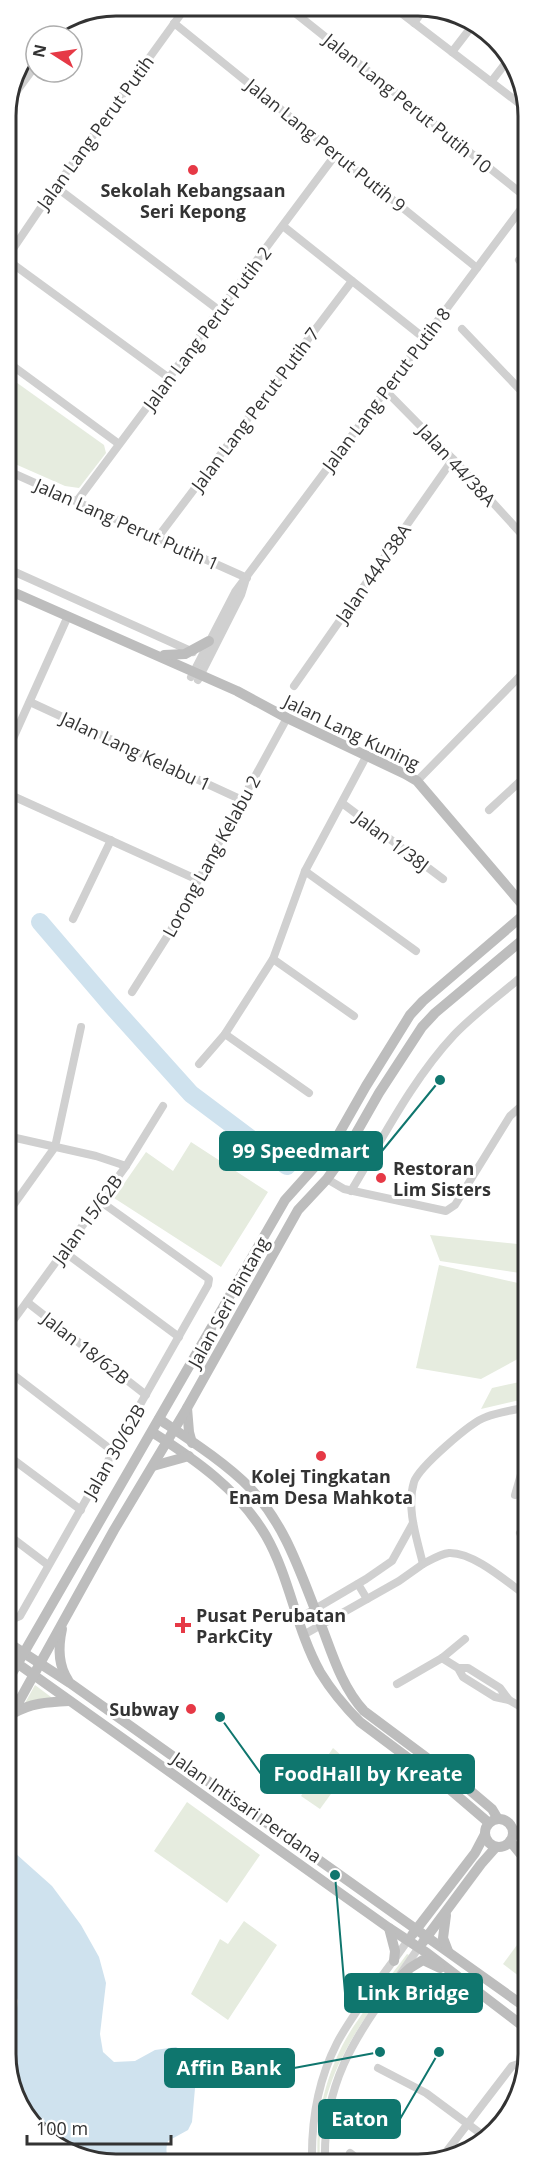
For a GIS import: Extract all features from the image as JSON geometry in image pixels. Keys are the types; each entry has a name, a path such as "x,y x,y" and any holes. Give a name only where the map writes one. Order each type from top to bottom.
{"street":[{"name":"Jalan Lang Perut Putih","path":"17,243 179,16"},
{"name":"Jalan Lang Perut Putih 10","path":"299,16 518,193"},
{"path":"405,16 516,101"},
{"path":"414,23 419,16"},
{"name":"Jalan Lang Perut Putih 9","path":"174,23 477,268"},
{"path":"452,52 468,31"},
{"path":"491,82 504,66"},
{"name":"Jalan Lang Perut Putih 2","path":"77,501 336,154"},
{"path":"56,187 220,311"},
{"name":"Jalan Lang Perut Putih 8","path":"196,676 209,641 235,592 518,212"},
{"path":"283,226 424,338"},
{"path":"17,267 170,378"},
{"name":"Jalan Lang Perut Putih 7","path":"158,537 352,281"},
{"path":"462,329 518,387"},
{"path":"17,369 119,444"},
{"name":"Jalan 44/38A","path":"385,390 453,459 518,530"},
{"name":"Jalan 44A/38A","path":"294,686 453,459"},
{"name":"Jalan Lang Perut Putih 1","path":"17,475 247,578"},
{"path":"17,573 193,652"},
{"name":"Jalan Lang Perut Putih 8","path":"196,676 241,595 247,578"},
{"name":"Jalan Lang Kuning","path":"17,594 130,645 140,647 234,697 250,700 367,755 417,782 518,900"},
{"path":"17,731 68,616"},
{"path":"152,653 169,656 193,652 209,641"},
{"name":"Jalan Lang Kuning","path":"130,645 138,652 196,676"},
{"path":"417,782 518,679"},
{"name":"Jalan Lang Kelabu 1","path":"30,702 242,800"},
{"name":"Lorong Lang Kelabu 2","path":"132,992 170,932 287,718"},
{"path":"199,1064 225,1034 273,959 305,871 367,755"},
{"path":"489,810 518,784"},
{"path":"17,798 198,880"},
{"name":"Jalan 1/38J","path":"342,803 443,879"},
{"path":"73,919 111,840"},
{"path":"305,871 416,951"},
{"name":"Jalan Seri Bintang","path":"17,1664 285,1200 329,1151 410,1015 518,919"},
{"name":"Jalan Seri Bintang","path":"16,1705 298,1210 327,1179 342,1158 379,1093 422,1027 435,1013 518,944"},
{"path":"273,959 354,1016"},
{"path":"351,1191 415,1084 435,1058 455,1034 518,980"},
{"path":"16,1201 55,1147 81,1027"},
{"path":"225,1034 309,1093"},
{"name":"Jalan 15/62B","path":"16,1316 126,1166 163,1106"},
{"path":"296,1188 313,1176 319,1176 351,1191 446,1212 455,1205 510,1116 517,1109"},
{"path":"16,1138 96,1156 126,1166"},
{"name":"Jalan 30/62B","path":"16,1617 20,1616 206,1291 209,1279 100,1201"},
{"path":"63,1251 179,1337"},
{"name":"Jalan 18/62B","path":"27,1302 146,1395"},
{"path":"16,1377 114,1452"},
{"path":"187,1408 192,1443"},
{"path":"423,1564 413,1523 415,1480 449,1442 484,1417 517,1409"},
{"path":"159,1419 219,1461 260,1499 290,1546 338,1670 358,1704 492,1809 488,1843 496,1847 507,1845 512,1836"},
{"path":"152,1432 205,1468 239,1498 256,1521 275,1554 319,1670 360,1722 447,1786 491,1825"},
{"path":"153,1466 189,1456"},
{"path":"16,1462 81,1510"},
{"path":"515,1495 517,1487"},
{"path":"298,1619 392,1561 413,1523"},
{"path":"16,1541 48,1565"},
{"path":"305,1634 423,1564 449,1553 462,1554 517,1589"},
{"path":"358,1584 367,1599"},
{"path":"63,1623 59,1654 61,1666 70,1683"},
{"path":"397,1684 442,1658 465,1639"},
{"name":"Jalan Intisari Perdana","path":"16,1649 70,1683 517,2001"},
{"path":"442,1658 458,1668 468,1668 500,1688 509,1700 517,1705"},
{"name":"Jalan Intisari Perdana","path":"17,1664 419,1947 517,2022"},
{"path":"16,1713 24,1707 54,1701 69,1701"},
{"path":"312,2154 318,2097 331,2057 347,2027 416,1929 475,1852 491,1825 507,1822 517,1845"},
{"path":"272,1845 279,1833"},
{"path":"512,1836 517,1838"},
{"path":"325,2154 326,2122 342,2065 365,2024 419,1947 496,1847"},
{"path":"393,1913 406,1917 415,1916 434,1906"},
{"path":"447,1909 442,1938 449,1952"},
{"path":"389,1928 394,1945 394,1961"},
{"path":"396,1981 423,1960 464,1981"},
{"path":"448,2150 512,2066 517,2064"},
{"path":"378,2068 426,2093 480,2133"}],"shaded area":[{"path":"17,383 104,445 106,453 79,488 65,486 17,465"},
{"path":"191,1142 268,1192 221,1267 114,1198 146,1152 173,1171"},
{"path":"430,1235 517,1244 517,1273 440,1261"},
{"path":"439,1265 517,1283 517,1359 481,1379 416,1368"},
{"path":"517,1382 517,1400 481,1409 492,1388"},
{"path":"35,1685 55,1700 25,1703"},
{"path":"333,1748 352,1765 320,1809 301,1796"},
{"path":"187,1802 260,1855 227,1903 154,1851"},
{"path":"244,1921 277,1945 228,2020 191,1994 220,1939 228,1944"},
{"path":"517,1945 517,1975 503,1964"},
{"path":"407,1954 409,1955 345,2052 325,2103 320,2132 320,2154 317,2154 321,2107 332,2070 339,2052 364,2011"}],"water":[{"path":"16,1854 52,1886 81,1925 99,1957 106,1983 100,2034 103,2052 114,2062 135,2061 155,2050 176,2047 191,2057 196,2077 192,2122 188,2130 168,2141 167,2154 97,2153 67,2141 41,2120 27,2099 17,2067 18,2001 16,1995"}],"waterway":[{"path":"40,922 191,1094 287,1166"}],"place":[{"name":"Sekolah Kebangsaan Seri Kepong","path":"193,170"},
{"name":"99 Speedmart","path":"440,1080"},
{"name":"Restoran Lim Sisters","path":"381,1178"},
{"name":"Kolej Tingkatan Enam Desa Mahkota","path":"321,1456"},
{"name":"Pusat Perubatan ParkCity","path":"183,1625"},
{"name":"Subway","path":"191,1709"},
{"name":"FoodHall by Kreate","path":"220,1717"},
{"name":"Link Bridge","path":"335,1875"},
{"name":"Affin Bank","path":"380,2052"},
{"name":"Eaton","path":"439,2052"}]}
